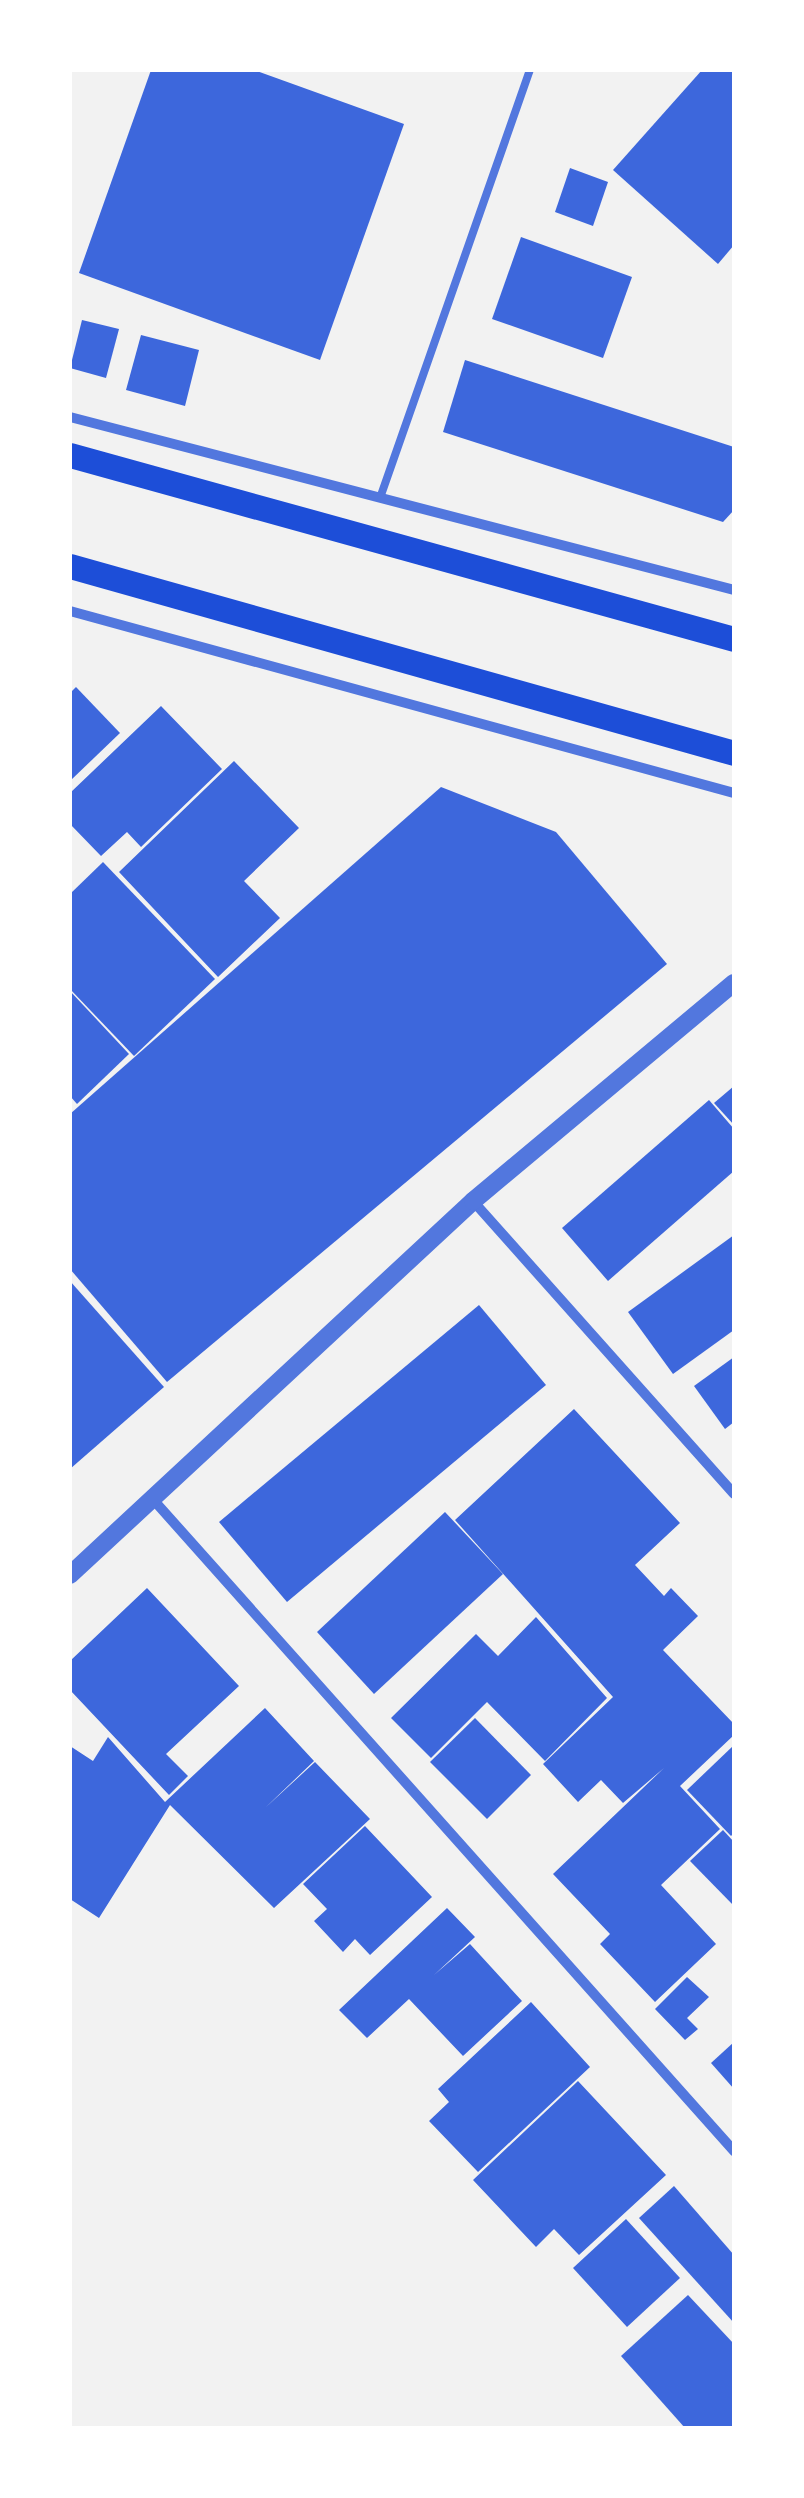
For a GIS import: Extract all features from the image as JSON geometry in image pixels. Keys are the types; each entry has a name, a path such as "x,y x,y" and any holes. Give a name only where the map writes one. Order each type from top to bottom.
{"main road":[{"path":"70,455 734,639"},
{"path":"70,566 734,753"}],"street":[{"path":"70,417 734,590"},
{"path":"70,611 734,793"},
{"path":"70,1575 150,1496 473,1201 734,983"},
{"path":"473,1201 734,1494"},
{"path":"150,1496 734,2151"}],"lane":[{"path":"380,498 530,70"}],"building":[{"path":"151,70 254,70 404,124 320,360 79,273"},
{"path":"702,70 734,70 734,245 718,264 613,170"},
{"path":"570,168 608,182 593,226 555,212"},
{"path":"521,237 632,277 603,358 492,319"},
{"path":"82,320 119,329 106,378 70,368"},
{"path":"141,335 199,350 185,406 126,390"},
{"path":"465,360 734,447 734,510 723,522 443,432"},
{"path":"76,687 120,733 70,781 70,693"},
{"path":"161,706 222,769 141,847 127,832 101,856 70,824 70,793"},
{"path":"234,761 299,828 244,881 280,918 218,977 119,872"},
{"path":"441,787 556,832 667,964 167,1382 70,1269 70,1114"},
{"path":"103,862 215,979 134,1056 70,989 70,894"},
{"path":"70,991 129,1054 77,1104 70,1096"},
{"path":"734,1086 734,1125 714,1103"},
{"path":"709,1100 734,1129 734,1171 608,1281 562,1228"},
{"path":"734,1235 734,1330 673,1374 628,1312"},
{"path":"70,1281 164,1387 70,1469"},
{"path":"479,1305 546,1385 287,1602 219,1522"},
{"path":"734,1357 734,1422 725,1429 694,1386"},
{"path":"574,1409 680,1523 635,1565 664,1596 671,1588 698,1616 663,1650 734,1724 734,1735 680,1786 720,1829 661,1885 716,1944 655,2002 600,1944 610,1934 553,1874 664,1768 623,1803 601,1780 578,1802 543,1764 613,1697 455,1520"},
{"path":"445,1512 503,1574 374,1694 317,1632"},
{"path":"147,1588 239,1686 166,1754 188,1776 169,1795 70,1690 70,1661"},
{"path":"536,1617 607,1698 545,1761 487,1702 431,1758 391,1718 476,1634 498,1656"},
{"path":"265,1708 314,1761 265,1808 315,1762 370,1819 274,1908 170,1805 99,1918 70,1899 70,1746 93,1761 108,1737 165,1802"},
{"path":"475,1718 531,1775 487,1819 430,1762"},
{"path":"734,1745 734,1833 731,1836 687,1790"},
{"path":"365,1826 432,1897 370,1955 355,1939 343,1952 314,1921 327,1909 303,1884"},
{"path":"723,1830 734,1842 734,1906 690,1861"},
{"path":"447,1908 475,1937 434,1975 470,1944 522,2001 463,2056 409,1999 367,2038 339,2010"},
{"path":"687,1977 709,1997 687,2018 698,2029 685,2040 655,2009"},
{"path":"531,2002 590,2067 478,2172 429,2121 449,2102 438,2089"},
{"path":"734,2042 734,2089 711,2063"},
{"path":"578,2081 666,2175 579,2255 554,2229 536,2247 473,2180"},
{"path":"674,2186 734,2255 734,2323 639,2218"},
{"path":"626,2219 680,2278 627,2327 573,2268"},
{"path":"688,2295 734,2344 734,2428 685,2428 621,2356"}]}
